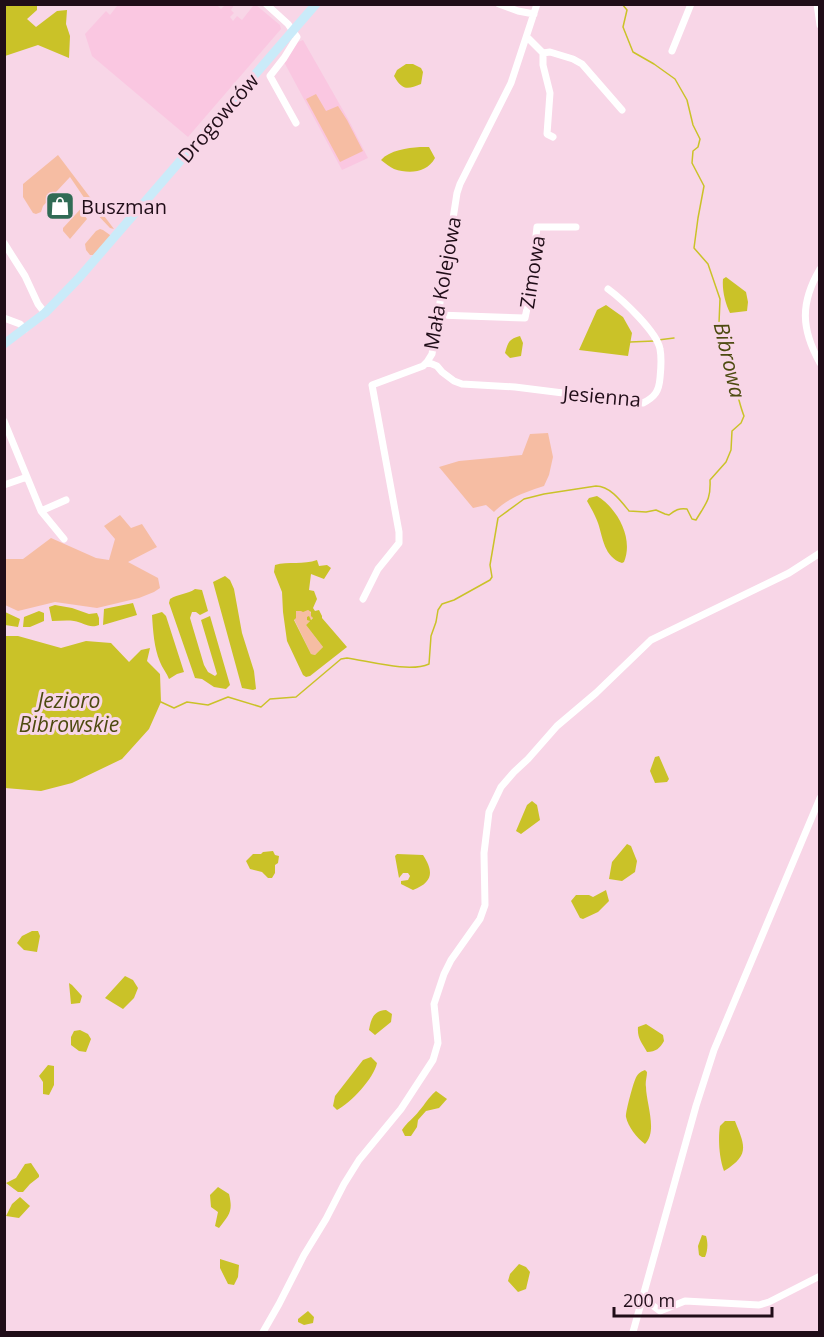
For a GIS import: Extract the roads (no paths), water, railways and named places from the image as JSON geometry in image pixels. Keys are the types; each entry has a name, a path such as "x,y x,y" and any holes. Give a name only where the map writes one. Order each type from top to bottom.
{"main road":[{"name":"Drogowców","path":"4,344 45,313 78,279 316,4"}],"street":[{"path":"266,4 288,24 297,37 270,76 296,123"},
{"path":"499,4 534,14"},
{"name":"Mała Kolejowa","path":"363,599 378,569 399,543 399,532 372,385 423,366 432,354 457,193 511,83 537,4"},
{"path":"672,51 691,4"},
{"path":"817,4 819,25"},
{"path":"527,37 543,52 573,59 582,64 622,110"},
{"path":"543,52 543,65 550,93 547,134 553,136"},
{"name":"Zimowa","path":"438,315 525,318 530,298 537,227 576,227"},
{"path":"4,243 45,313"},
{"path":"819,269 809,292 805,318 805,328 819,363"},
{"name":"Jesienna","path":"427,363 434,364 462,384 515,387 643,403 652,399 659,387 662,365 660,348 656,338 628,306 608,289"},
{"path":"4,318 20,324 25,329"},
{"path":"4,421 41,512 64,539"},
{"path":"4,485 27,477"},
{"path":"41,512 66,501"},
{"path":"263,1332 359,1160 400,1109 434,1060 438,1043 434,1004 444,974 483,912 485,905 484,853 489,812 501,787 557,726 596,693 651,640 789,573 819,553"},
{"path":"633,1332 696,1106 714,1050 819,798"},
{"path":"644,1294 660,1311 685,1302 759,1305 819,1276"}],"water":[{"path":"4,5 37,5 37,10 27,19 36,27 57,11 67,10 66,24 70,36 69,58 38,45 5,56"},
{"path":"406,64 413,64 421,68 423,72 421,84 405,88 397,81 394,76 397,70"},
{"path":"429,147 435,158 427,167 417,171 400,171 381,160 394,152"},
{"path":"726,277 746,292 747,311 730,313 723,292 723,279"},
{"path":"606,305 623,317 632,333 628,356 579,350 597,310"},
{"path":"520,336 523,343 521,356 510,358 505,353 508,344"},
{"path":"597,496 611,508 622,524 627,553 622,563 608,552 597,520 587,501"},
{"path":"317,560 319,566 327,565 331,568 324,579 311,574 309,590 314,591 317,599 313,608 315,611 319,610 322,618 347,647 306,677 287,641 282,592 274,572 275,565","holes":["296,611 311,612 313,618 311,620 309,616 307,617 310,621 306,625 323,647 315,655 311,654 294,620"]},
{"path":"225,576 230,580 234,589 242,633 254,671 256,689 253,690 242,688 213,582"},
{"path":"195,589 202,590 208,611 200,615 192,612 190,618 204,665 208,672 215,676 217,674 201,620 210,616 230,685 226,689 214,687 202,679 195,678 169,603 170,599"},
{"path":"133,603 137,615 103,625 104,609"},
{"path":"55,605 89,614 97,613 99,625 89,626 71,621 52,621 49,607"},
{"path":"39,611 44,613 44,621 30,627 23,627 24,617"},
{"path":"5,612 20,619 18,627 5,625"},
{"path":"162,612 166,616 184,672 169,679 158,657 153,633 152,615"},
{"name":"Jezioro Bibrowskie","path":"5,636 18,636 61,648 86,641 111,643 129,662 141,650 150,648 147,661 160,674 161,702 149,729 122,759 72,783 41,791 5,788"},
{"path":"659,756 669,779 667,782 655,783 650,771 655,757"},
{"path":"532,801 537,805 540,820 521,834 516,831 527,805"},
{"path":"627,844 631,846 637,861 635,872 622,881 609,879 612,862"},
{"path":"273,851 279,856 272,878 250,869 246,861 253,854"},
{"path":"397,854 423,855 430,871 425,884 413,890 401,884 401,881 408,880 410,876 408,873 403,873 399,878 395,856"},
{"path":"606,890 609,901 598,912 583,919 580,918 571,901 576,895 593,897"},
{"path":"38,931 40,936 37,952 24,950 17,943 22,936"},
{"path":"125,976 133,980 138,988 134,998 123,1009 105,998"},
{"path":"69,983 82,996 80,1003 71,1004"},
{"path":"386,1010 392,1014 391,1022 375,1035 369,1030 372,1019 378,1012"},
{"path":"646,1024 663,1035 664,1041 657,1049 647,1052 638,1034 638,1027"},
{"path":"80,1030 88,1034 91,1039 86,1052 79,1051 71,1045 74,1031"},
{"path":"371,1057 377,1063 367,1083 337,1110 333,1106 335,1096 363,1060"},
{"path":"48,1065 54,1066 54,1085 49,1095 43,1094 43,1082 39,1076"},
{"path":"645,1070 651,1132 645,1144 633,1132 626,1117 636,1078"},
{"path":"436,1091 447,1099 439,1108 426,1111 418,1120 417,1127 411,1136 405,1136 402,1130"},
{"path":"725,1121 735,1121 743,1149 738,1160 724,1171 719,1136 720,1126"},
{"path":"31,1163 39,1177 23,1192 18,1192 6,1183 16,1178 25,1164"},
{"path":"218,1187 229,1194 231,1205 228,1216 219,1228 215,1226 218,1212 211,1207 210,1195"},
{"path":"20,1197 30,1206 19,1218 6,1216 12,1204"},
{"path":"702,1235 706,1236 707,1241 705,1257 699,1255 698,1246"},
{"path":"220,1259 239,1265 238,1277 234,1285 228,1284 220,1268"},
{"path":"519,1264 530,1272 526,1289 518,1292 508,1281 510,1274"},
{"path":"308,1311 314,1317 313,1323 304,1325 298,1322 298,1319"}],"waterway":[{"name":"Bibrowa","path":"161,702 174,708 187,702 208,705 228,697 261,707 270,699 296,697 341,659 400,667 429,664 431,636 438,610 442,604 490,580 492,577 490,565 498,518 524,499 596,486 610,491 629,511 656,510 669,515 677,510 687,509 692,519 696,520 709,497 710,480 726,462 731,450 732,431 741,423 744,416 731,379 719,323 720,299 708,264 694,248 704,186 692,163 693,151 698,147 700,139 693,125 687,100 675,79 633,52 623,27 627,10 622,4"},
{"path":"658,340 674,338"},
{"path":"630,342 654,341"}],"place":[{"name":"Buszman","path":"60,206"}]}
